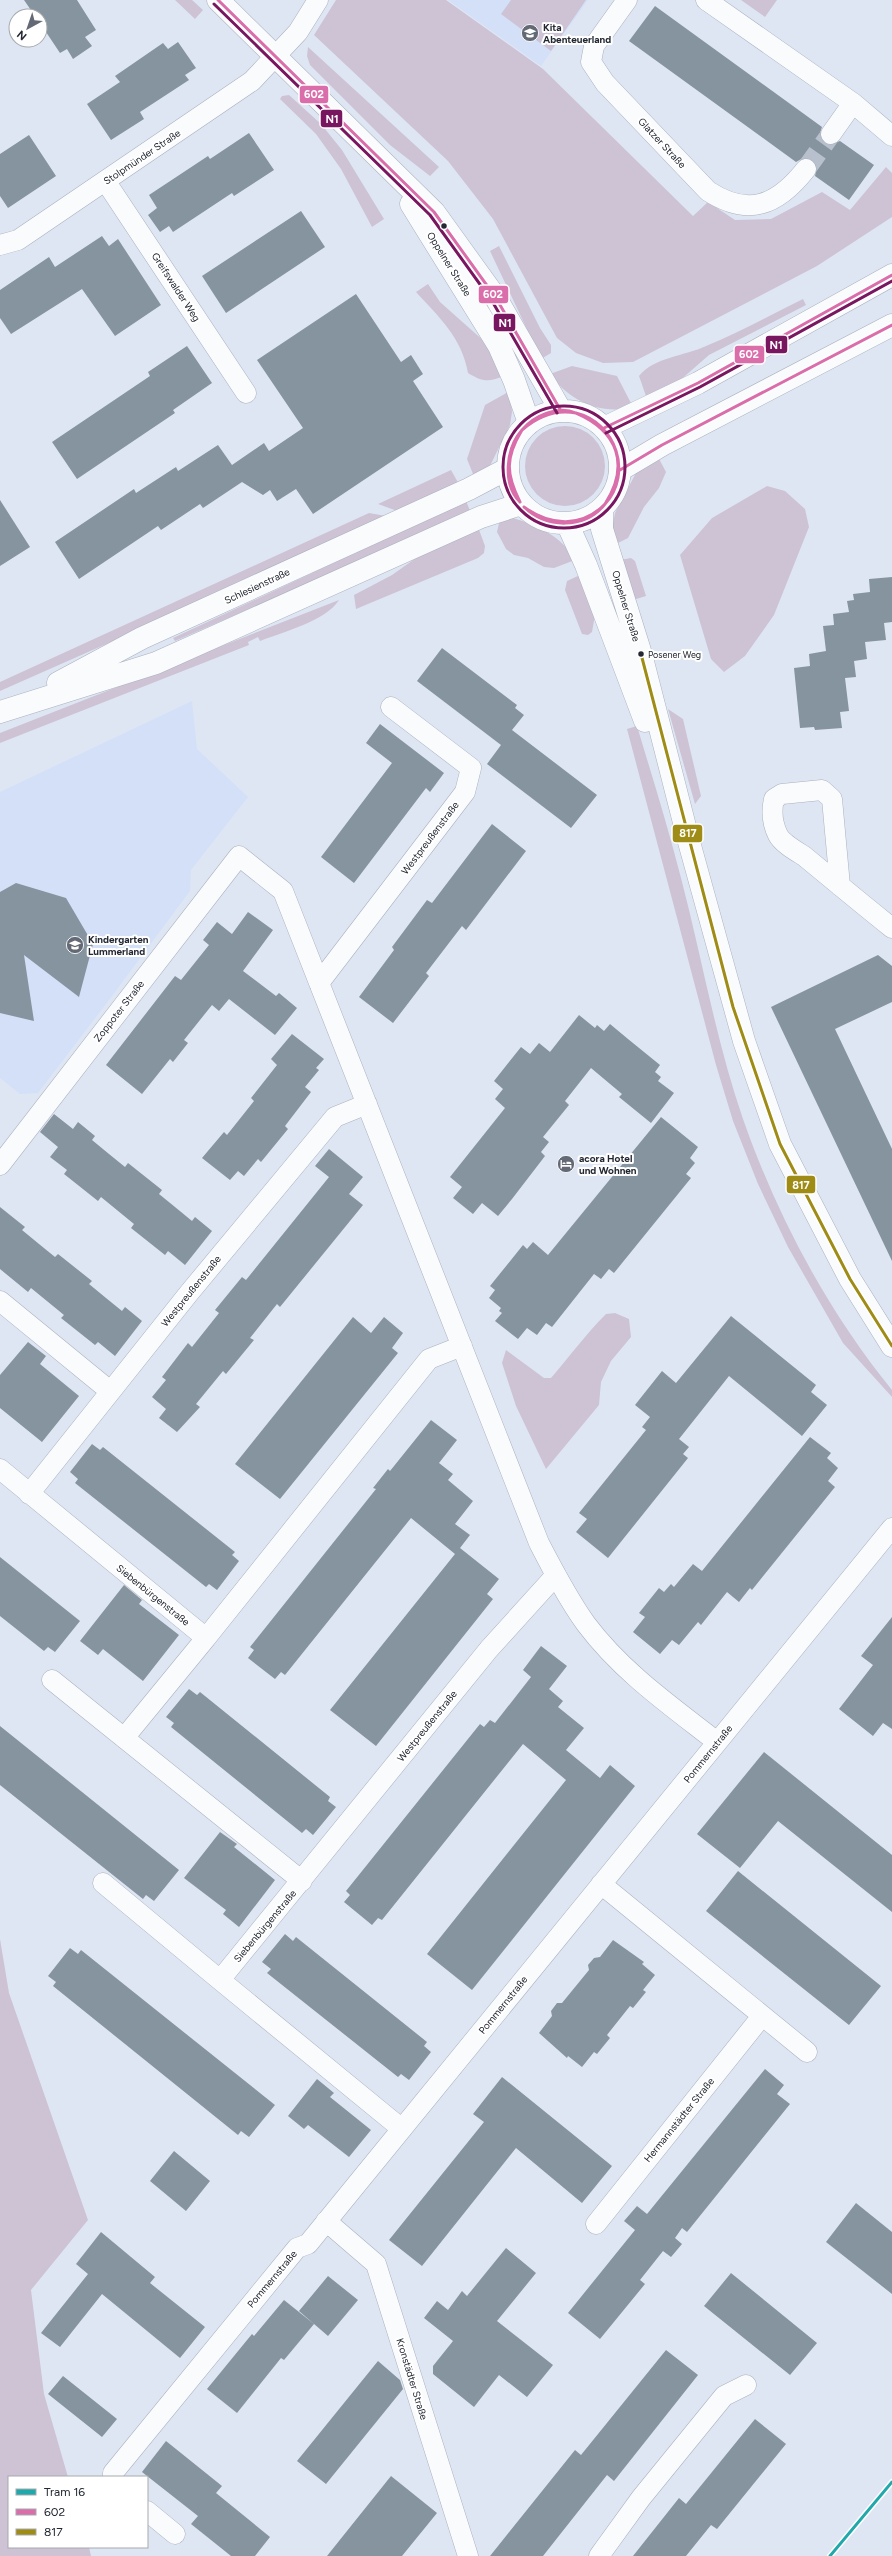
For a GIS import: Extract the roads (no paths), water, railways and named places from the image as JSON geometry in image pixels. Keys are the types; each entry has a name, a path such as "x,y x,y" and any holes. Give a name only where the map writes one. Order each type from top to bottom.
{"street":[{"name":"Oppelner Straße","path":"218,0 393,174 434,212 477,270 515,328 562,411"},
{"name":"Stolpmünder Straße","path":"0,245 18,240 106,182 252,81 298,32 318,0"},
{"name":"Glatzer Straße","path":"627,0 594,46 591,62 605,83 708,191 723,201 744,207 764,204 796,182 806,169"},
{"path":"706,0 853,103 892,136"},
{"path":"831,134 853,103"},
{"name":"Oppelner Straße","path":"393,174 499,346 514,380 529,423"},
{"name":"Greifswalder Weg","path":"106,182 246,393"},
{"path":"604,428 698,383 892,275"},
{"path":"620,470 662,445 892,325"},
{"path":"562,411 577,413 591,418 604,428 613,441 619,455 620,470 617,485 611,498 602,509 586,519 567,524 550,522 534,516 521,504 514,494 507,469 510,451 517,436 529,423 544,414 562,411"},
{"name":"Schlesienstraße","path":"5,710 142,638 469,489 507,469"},
{"name":"Schlesienstraße","path":"5,710 156,663 481,517 521,504"},
{"name":"Oppelner Straße","path":"602,509 602,529 641,654 733,1007 780,1144 850,1279 892,1346"},
{"name":"Oppelner Straße","path":"567,524 586,565 632,683 689,842"},
{"name":"Westpreußenstraße","path":"319,983 465,792 471,768 391,707"},
{"path":"840,886 832,799 822,790 782,794 774,799 771,812 778,836 892,928"},
{"name":"Zoppoter Straße","path":"0,1165 238,856 283,891 319,983"},
{"path":"319,983 539,1543 556,1575 586,1624 611,1654 644,1685 717,1742"},
{"name":"Westpreußenstraße","path":"30,1494 110,1391 335,1116 367,1104"},
{"path":"0,1301 110,1391"},
{"path":"124,1738 430,1359 462,1346"},
{"name":"Siebenbürgenstraße","path":"0,1470 206,1638"},
{"name":"Pommernstraße","path":"114,2476 113,2473 297,2248 308,2244 892,1528"},
{"name":"Westpreußenstraße","path":"302,1881 490,1649 556,1575"},
{"name":"Siebenbürgenstraße","path":"52,1680 302,1881 220,1980"},
{"path":"104,1883 402,2129"},
{"path":"601,1884 807,2052"},
{"name":"Hermannstädter Straße","path":"596,2224 762,2016"},
{"name":"Kronstädter Straße","path":"326,2221 376,2264 468,2556"},
{"path":"599,2556 641,2498 724,2396 746,2385"},
{"path":"148,2512 175,2534"}],"tunnel":[{"path":"806,169 831,134"}],"tram line":[{"name":"16","path":"830,2556 892,2482"}],"place":[{"name":"Kita Abenteuerland","path":"530,33"},
{"name":"Posener Weg","path":"641,654"},
{"name":"Kindergarten Lummerland","path":"75,945"},
{"name":"acora Hotel und Wohnen","path":"566,1164"}]}
